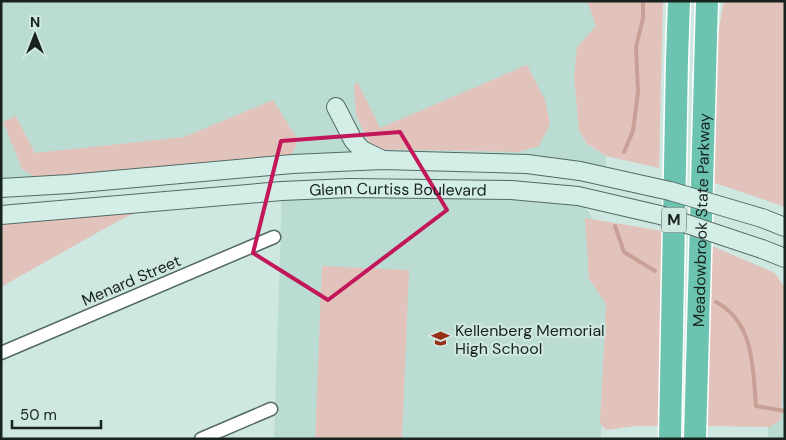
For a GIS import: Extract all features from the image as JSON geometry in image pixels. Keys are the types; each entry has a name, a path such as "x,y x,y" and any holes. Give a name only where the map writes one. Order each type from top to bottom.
{"highway":[{"path":"673,1 678,24"},
{"name":"Meadowbrook State Parkway","path":"670,439 679,1"},
{"name":"Meadowbrook State Parkway","path":"695,439 707,12 714,1"}],"main road":[{"path":"336,107 353,140 362,150 383,160"},
{"name":"Glenn Curtiss Boulevard","path":"1,188 69,184 292,164 383,160 527,164 580,171 678,193 762,218 785,227"},
{"path":"456,189 479,171 500,163"},
{"name":"Glenn Curtiss Boulevard","path":"1,215 331,188 511,190 578,196 660,215 785,258"}],"street":[{"name":"Menard Street","path":"1,353 274,237"},
{"path":"201,439 271,409"}],"highlighted area":[{"path":"400,132 447,210 328,300 253,253 281,141"}],"shaded area":[{"path":"1,1 587,1 596,26 574,77 579,130 586,144 606,156 606,174 412,159 1,185"},
{"path":"587,1 663,1 659,168 606,156 586,143 579,130 574,77 577,47 596,26"},
{"path":"724,1 785,1 785,207 712,182 715,68"},
{"path":"527,65 545,100 550,124 539,146 518,152 372,149 356,115 354,84 358,83 380,128"},
{"path":"273,100 297,138 296,146 289,160 36,178 22,169 3,122 16,116 35,153 184,137"},
{"name":"Kellenberg Memorial High School","path":"282,191 579,199 609,240 601,439 274,439"},
{"path":"152,204 109,226 1,287 1,217"},
{"path":"585,218 663,231 662,426 636,426 606,430 600,423 606,304 589,279"},
{"path":"712,246 775,273 785,288 781,419 771,427 705,426"},
{"path":"322,266 409,270 402,439 315,439"},
{"path":"785,297 785,439 768,439 767,308"}],"waterway":[{"path":"624,152 633,131 638,92 636,47 643,18 643,1"},
{"path":"615,226 624,252 655,271"},
{"path":"716,302 729,311 738,321 745,334 752,362 756,406 785,411"}],"place":[{"name":"Kellenberg Memorial High School","path":"441,339"}]}
